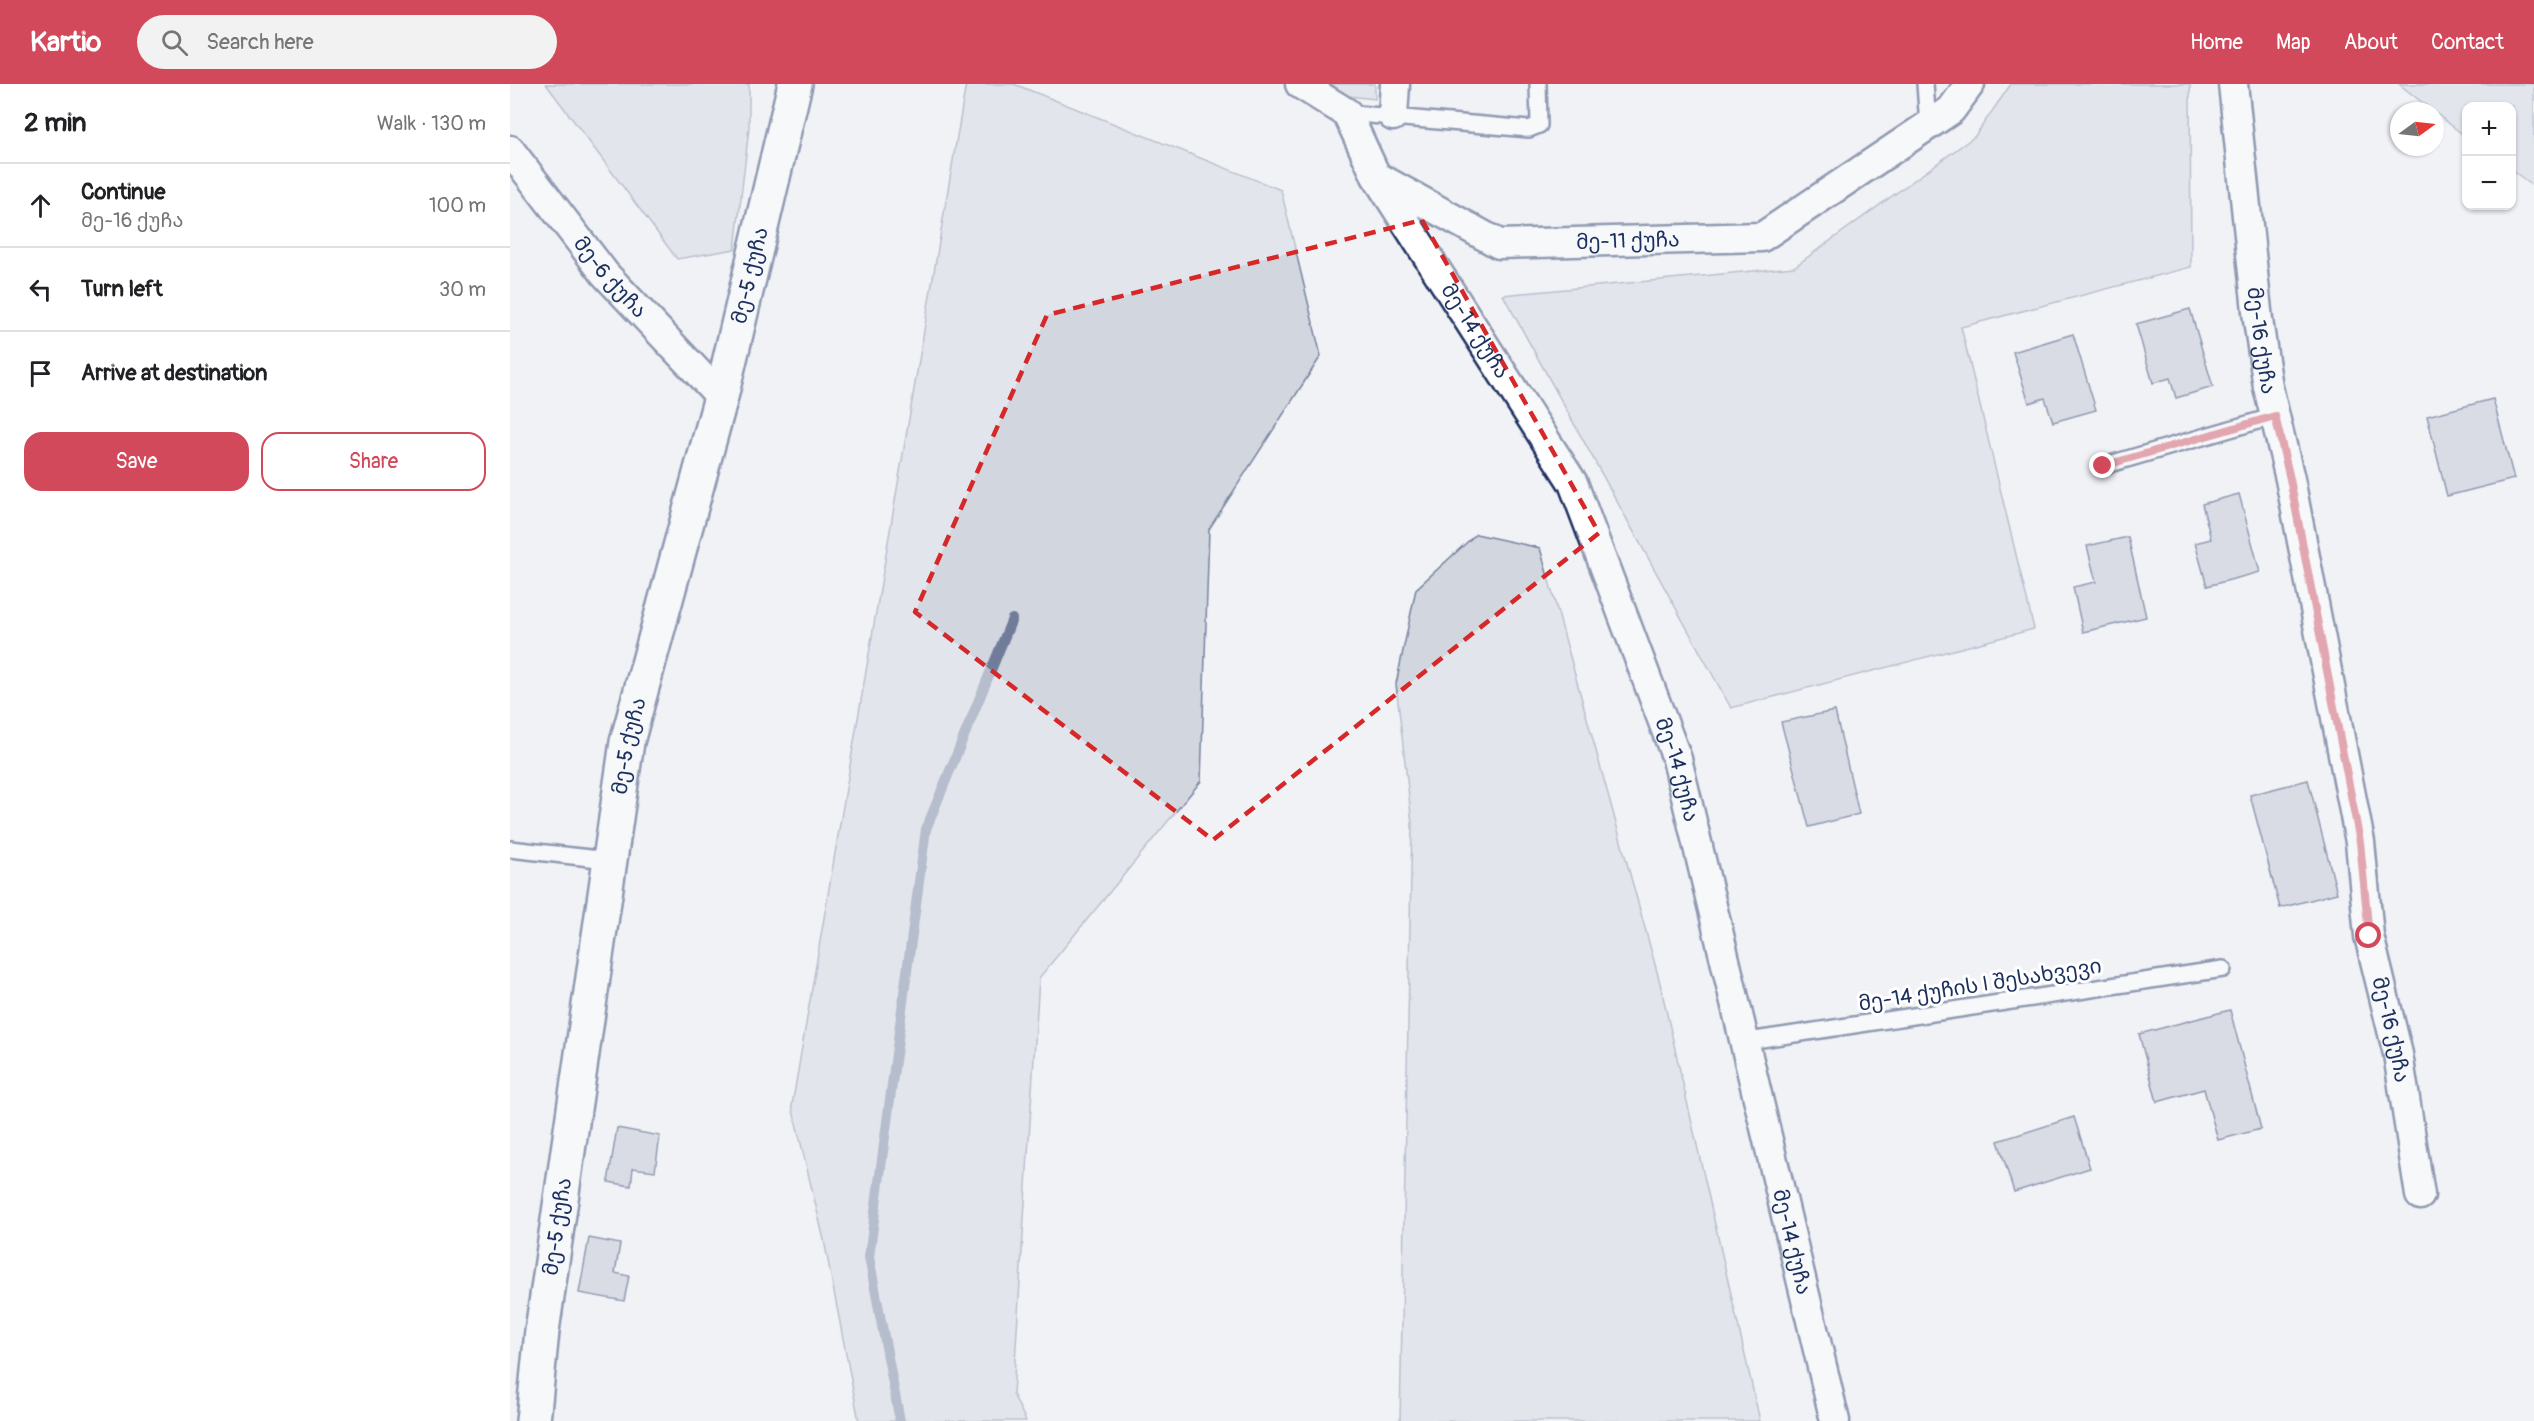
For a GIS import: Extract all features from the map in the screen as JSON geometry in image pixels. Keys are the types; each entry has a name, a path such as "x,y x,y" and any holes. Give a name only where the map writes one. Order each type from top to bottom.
{"street":[{"name":"მე-5 ქუჩა","path":"533,1421 542,1331 608,860 627,742 721,397 795,84"},
{"path":"1300,84 1347,113 1376,176"},
{"path":"1393,116 1395,84"},
{"name":"მე-11 ქუჩა","path":"1376,176 1499,244 1762,237 1951,110 1970,84"},
{"name":"მე-16 ქუჩა","path":"2233,84 2258,320 2360,842 2369,936 2398,1054 2420,1195"},
{"name":"მე-6 ქუჩა","path":"510,150 605,274 721,397"},
{"name":"მე-14 ქუჩა","path":"1376,176 1573,483 1677,759 1742,1042 1835,1421"}],"lane":[{"path":"1347,113 1534,128 1539,125 1538,84"},
{"path":"1925,84 1928,125"},
{"path":"2103,466 2275,416"},
{"path":"510,849 608,860"},
{"name":"მე-14 ქუჩის I შესახვევი","path":"1742,1042 2223,969"}],"highlighted area":[{"path":"1422,220 1599,533 1213,840 915,612 1047,315"}],"shaded area":[{"path":"546,84 749,84 749,128 735,249 677,259"},
{"path":"966,84 1014,84 1281,190 1321,356 1209,529 1201,781 1039,978 1013,1394 1026,1421 859,1421 824,1240 792,1106"},
{"path":"1319,84 1375,84 1375,99 1330,94"},
{"path":"2011,84 2190,84 2191,267 1961,327 2034,629 1731,708 1503,295 1794,267 1975,136"},
{"path":"2399,84 2534,84 2534,187 2516,173 2516,102 2462,102 2462,134 2444,120 2444,102 2422,102"},
{"path":"1476,534 1540,548 1659,979 1760,1421 1400,1421 1412,823 1396,684 1416,589"}],"building":[{"path":"2190,309 2213,387 2176,398 2170,378 2153,383 2136,324"},
{"path":"2073,334 2096,410 2053,422 2045,398 2029,403 2013,352"},
{"path":"2493,399 2514,479 2447,496 2427,416"},
{"path":"2239,494 2260,572 2207,586 2195,543 2211,539 2202,504"},
{"path":"2128,537 2146,617 2083,632 2073,587 2096,582 2087,546"},
{"path":"1835,711 1859,814 1809,827 1781,722"},
{"path":"2308,780 2337,893 2280,908 2250,795"},
{"path":"2230,1010 2261,1129 2218,1140 2204,1089 2157,1102 2139,1034"},
{"path":"2074,1117 2090,1168 2014,1192 1998,1141"},
{"path":"617,1128 660,1136 655,1171 633,1168 631,1186 608,1182"},
{"path":"589,1238 620,1244 615,1273 629,1276 624,1301 579,1293"}],"waterway":[{"path":"900,1421 869,1257 926,829 1012,619"}],"route":[{"path":"2103,466 2275,416 2290,479 2360,842 2369,936"}]}
